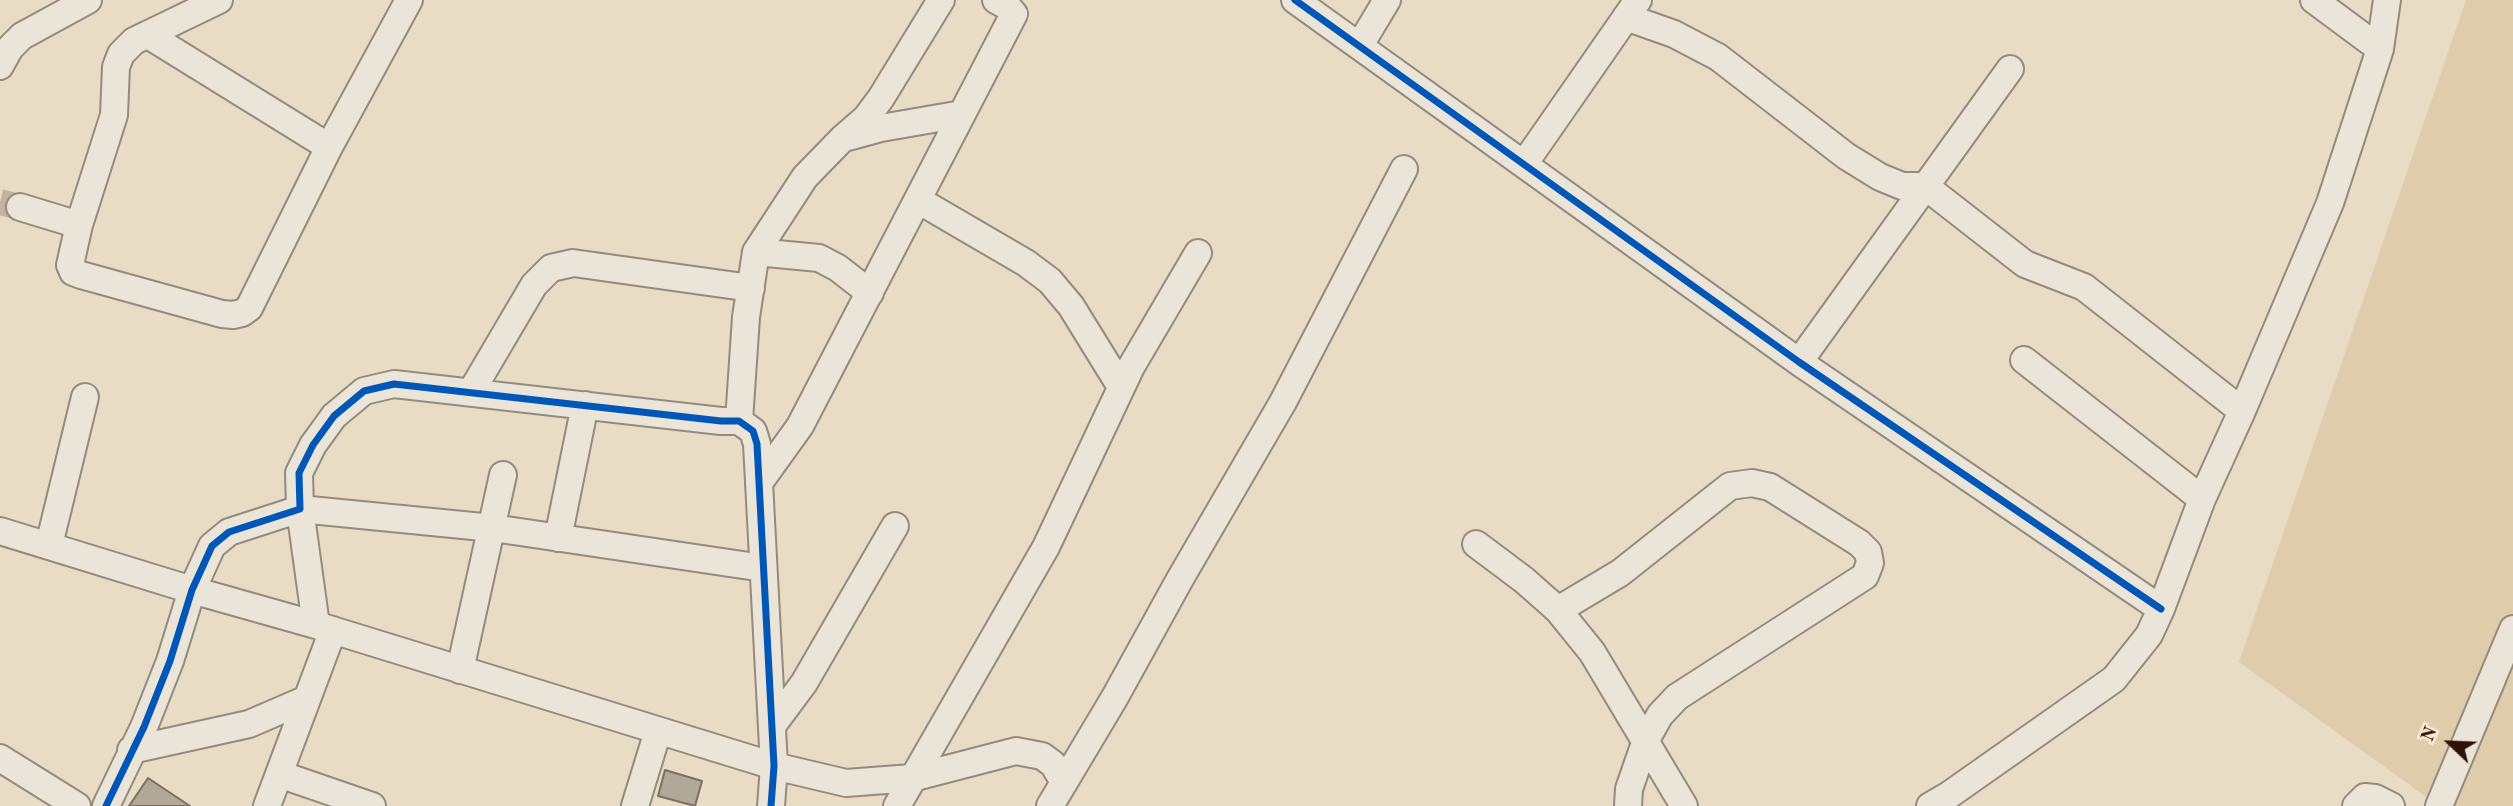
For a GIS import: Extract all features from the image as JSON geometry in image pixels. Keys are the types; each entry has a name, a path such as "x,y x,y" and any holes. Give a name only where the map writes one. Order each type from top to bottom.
{"street":[{"path":"0,66 10,48 22,36 88,0"},
{"path":"219,0 134,41 121,54 116,67 114,115 70,258 73,272 222,314 242,313 248,307 329,147 409,0"},
{"path":"739,421 742,360 756,252 805,177 866,118 881,98 941,0"},
{"path":"759,483 800,426 1014,14 996,0"},
{"path":"1295,0 1799,362 2161,609"},
{"path":"1360,45 1387,0"},
{"path":"2314,0 2380,49"},
{"path":"1949,802 2115,679 2149,635 2202,499 2330,203 2380,49 2387,0"},
{"path":"1524,164 1632,9 1718,57 1846,156 1880,177 1902,186 1925,186 2025,264 2084,287 2242,411"},
{"path":"148,35 329,147"},
{"path":"1799,362 2010,69"},
{"path":"843,138 881,128 962,114"},
{"path":"1050,806 1283,402 1404,169"},
{"path":"918,200 1026,262 1050,282 1071,306 1121,387"},
{"path":"20,208 79,225"},
{"path":"756,252 819,258 838,268 870,293"},
{"path":"897,806 1046,547 1121,387 1198,253"},
{"path":"471,392 534,285 551,268 573,263 751,288"},
{"path":"2024,360 2202,499"},
{"path":"267,806 307,699 325,628 300,509 299,473 313,445 334,416 364,391 394,384 739,421 752,431 757,444 772,726 774,766 771,806"},
{"path":"49,545 85,397"},
{"path":"558,538 585,405"},
{"path":"460,670 503,475"},
{"path":"1558,610 1620,573 1730,486 1752,483 1770,487 1859,543 1868,552 1870,563 1865,576 1677,697 1660,715 1646,740 1629,789 1628,806"},
{"path":"106,806 144,727 170,661 192,590 212,546 229,532 300,509 492,528 763,568"},
{"path":"772,726 804,683 895,526"},
{"path":"0,531 774,766 846,783 912,778 1016,751 1042,756 1053,764 1064,782"},
{"path":"1476,544 1524,579 1558,610 1592,652 1684,806"},
{"path":"2439,806 2513,629"},
{"path":"131,750 250,724 307,699"},
{"path":"635,806 658,731"},
{"path":"0,758 77,806"},
{"path":"279,774 372,806"},
{"path":"2356,806 2365,797 2375,798 2391,806"}],"shaded area":[{"path":"2466,0 2513,0 2513,806 2439,806 2239,662"}],"building":[{"path":"665,770 702,781 695,806 658,796"},
{"path":"148,778 190,806 129,806"}],"tunnel":[{"path":"0,202 20,207"}],"cycle path":[{"path":"1295,0 1799,362 2161,609"},
{"path":"106,806 144,727 170,661 192,590 212,546 229,532 300,509 299,473 313,445 334,416 364,391 394,384 739,421 753,431 757,444 774,766 771,806"}]}
